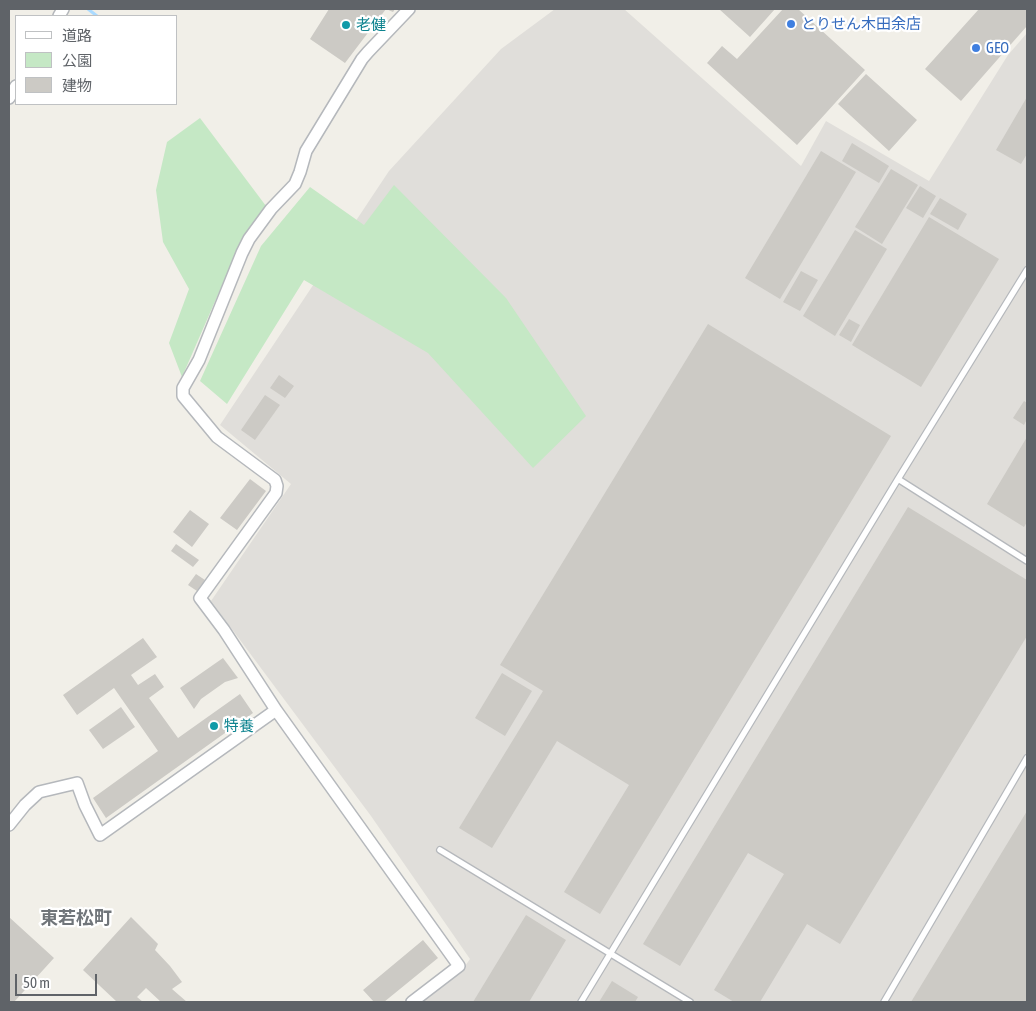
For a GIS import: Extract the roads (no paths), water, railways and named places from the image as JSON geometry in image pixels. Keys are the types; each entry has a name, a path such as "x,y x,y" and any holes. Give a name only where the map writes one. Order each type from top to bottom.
{"street":[{"path":"409,9 362,60 306,152 295,184 270,209 249,239 198,360 183,388 183,396 217,437 274,480 277,486 276,493 200,598 224,630 276,710 459,966 412,1002"},
{"path":"9,825 25,805 39,792 77,782 85,805 100,834 276,710"}],"lane":[{"path":"581,1002 1027,270"},
{"path":"898,480 1027,560"},
{"path":"884,1002 1027,758"},
{"path":"440,850 690,1002"}],"waterway":[{"path":"88,9 96,15"}],"place":[{"name":"とりせん木田余店","path":"791,24"},
{"name":"老健","path":"346,25"},
{"name":"GEO","path":"976,48"},
{"name":"特養","path":"214,726"}],"district":[{"name":"東若松町","path":"76,918"}]}
